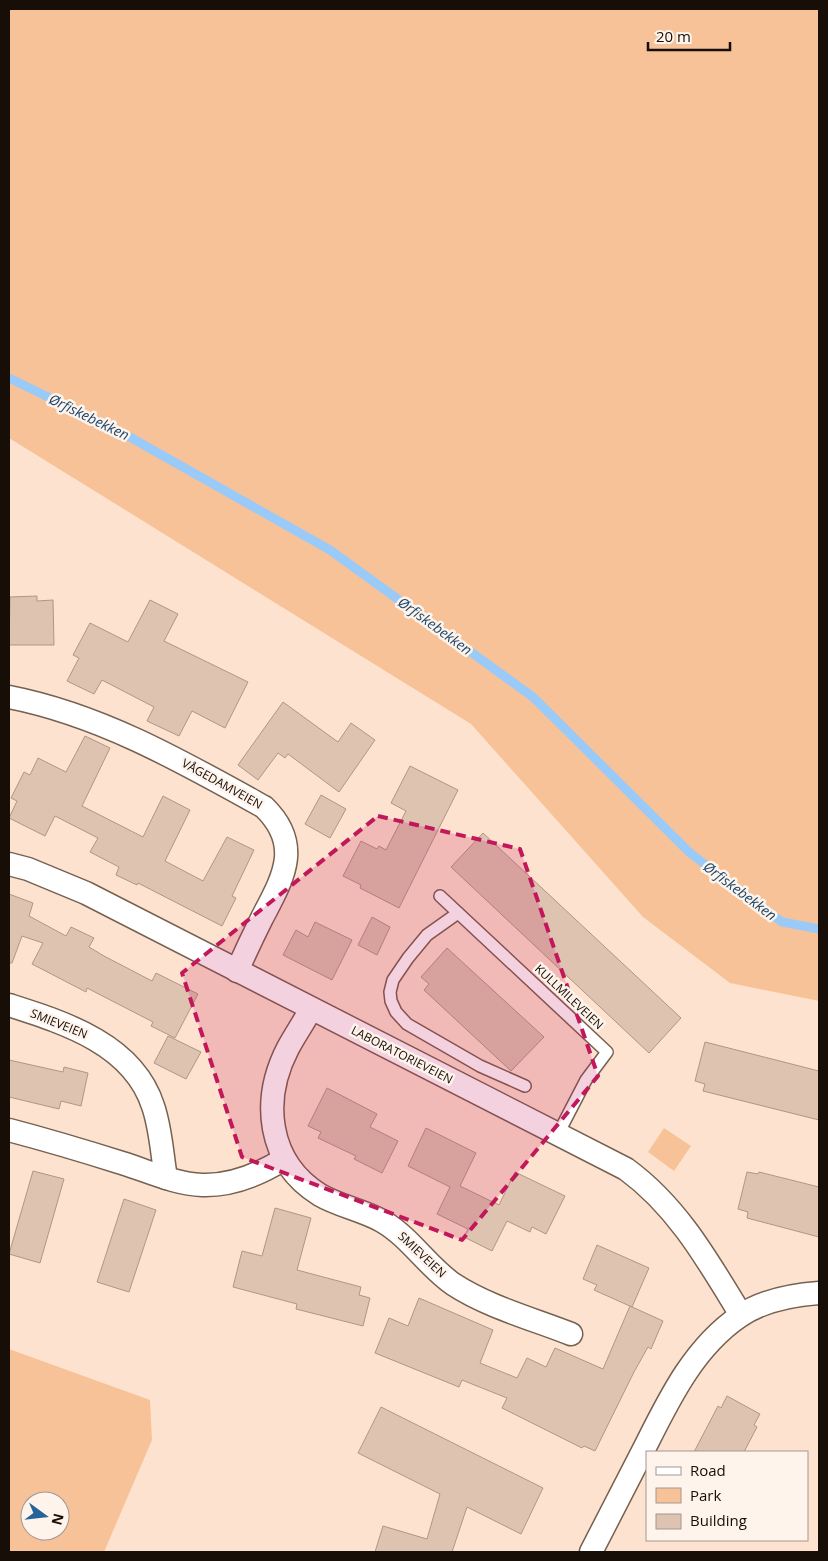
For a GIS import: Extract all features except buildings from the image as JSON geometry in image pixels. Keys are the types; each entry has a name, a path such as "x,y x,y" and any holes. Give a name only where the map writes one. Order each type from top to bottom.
{"street":[{"name":"VÅGEDAMVEIEN","path":"9,697 64,712 120,732 191,766 264,807 275,817 285,839 287,864 278,889 237,971"},
{"name":"LABORATORIEVEIEN","path":"9,864 28,869 86,893 626,1169 661,1198 692,1238 741,1314"},
{"name":"SMIEVEIEN","path":"9,1005 83,1032 110,1049 132,1069 148,1092 154,1107 166,1178"},
{"name":"SMIEVEIEN","path":"311,1009 288,1049 273,1092 271,1120 274,1136 284,1159 299,1178 310,1189 335,1202 382,1221 457,1286 475,1296 571,1334"},
{"path":"9,1130 64,1145 166,1178 202,1185 222,1184 265,1171 284,1159"},
{"path":"591,1552 666,1405 689,1368 715,1335 741,1314 772,1301 819,1293"}],"lane":[{"name":"KULLMILEVEIEN","path":"440,896 607,1052 586,1080 558,1134"},
{"path":"458,913 427,935 393,980 390,992 396,1012 407,1024 480,1066 525,1086"}],"highlighted area":[{"path":"378,816 520,849 598,1076 462,1240 242,1157 182,973"}],"green space":[{"path":"9,9 819,9 819,1001 730,983 643,917 471,724 9,438"},
{"path":"664,1128 691,1146 674,1171 648,1152"},
{"path":"9,1349 150,1400 152,1440 104,1552 9,1552"}],"waterway":[{"name":"Ørfiskebekken","path":"9,378 128,436 330,550 533,697 690,853 782,922 819,929"}]}
